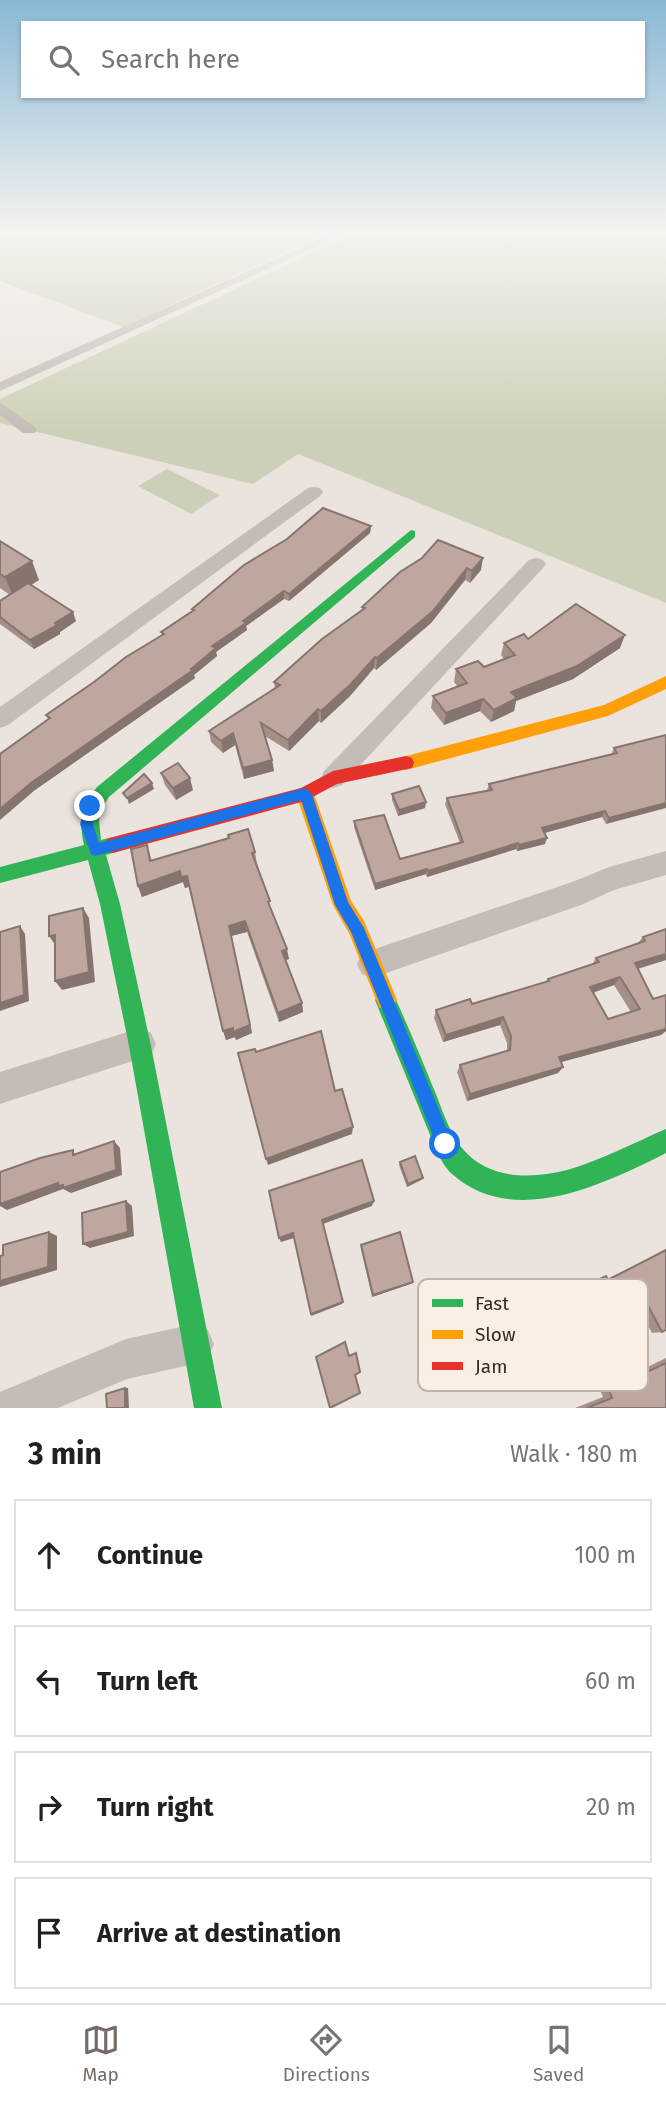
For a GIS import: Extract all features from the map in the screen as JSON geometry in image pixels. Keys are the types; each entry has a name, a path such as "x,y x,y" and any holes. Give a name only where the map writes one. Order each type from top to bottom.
{"street":[{"path":"0,387 195,300"},
{"path":"0,408 29,430"},
{"path":"0,719 314,492"},
{"path":"208,1408 140,1044 108,894 86,824 90,806 103,792 411,534"},
{"path":"0,875 305,794 333,778 536,564"},
{"path":"333,778 440,756 505,736 608,710 666,682"},
{"path":"305,794 342,905 357,928 445,1144 464,1169 501,1187 520,1189 557,1182 615,1164 666,1141"},
{"path":"372,964 581,892 609,879 666,863"},
{"path":"0,1088 140,1044"},
{"path":"10,1408 125,1359 194,1344"}],"green space":[{"path":"50,300 182,300 123,327"},
{"path":"212,300 666,300 666,603 298,454 253,484 0,423 0,399"},
{"path":"167,469 220,495 191,514 138,486"}],"building":[{"path":"323,508 371,526 289,594 284,591 243,621 246,623 212,646 216,648 191,669 193,670 31,783 0,809 0,754 50,718 46,715 126,657 164,634 161,632 194,610 192,609 244,565 287,539"},
{"path":"438,540 483,558 472,571 467,568 433,611 375,657 351,684 321,711 318,709 288,740 261,723 272,760 243,768 233,733 221,741 209,731 280,685 274,682 322,639 365,608 362,607 400,572 422,558"},
{"path":"0,541 32,561 5,577 0,574"},
{"path":"28,583 73,612 55,623 57,625 30,640 0,617 0,601"},
{"path":"576,604 625,635 577,666 511,692 517,698 494,710 483,699 446,713 433,696 467,683 456,669 478,661 484,667 515,655 504,643 524,634 528,639"},
{"path":"666,735 666,803 609,818 605,811 542,828 547,838 519,845 518,843 428,871 427,869 375,884 354,821 384,815 400,859 463,842 447,798 492,790 489,784 617,753 614,748"},
{"path":"178,763 190,778 173,788 161,773"},
{"path":"144,774 152,783 127,798 123,793"},
{"path":"419,786 426,802 399,810 392,794"},
{"path":"248,829 255,852 252,853 287,949 282,951 302,1003 278,1013 245,921 229,926 250,1025 233,1032 233,1028 223,1031 187,876 181,877 180,871 138,886 131,849 147,845 150,861 229,838 228,835"},
{"path":"83,908 89,972 55,981 55,935 49,936 49,916"},
{"path":"20,926 24,995 0,1003 0,932"},
{"path":"666,929 666,954 635,963 653,999 666,995 666,1029 559,1057 563,1067 470,1094 460,1065 510,1050 511,1036 503,1017 446,1035 436,1010 470,999 472,1004 549,981 548,979 599,962 596,958 645,941 643,937","holes":["620,977 640,1009 608,1019 590,987"]},
{"path":"321,1031 335,1091 342,1089 353,1127 266,1159 238,1053 255,1049 256,1052"},
{"path":"114,1141 116,1170 63,1188 63,1185 58,1186 58,1183 0,1204 0,1172 40,1158 73,1150 73,1155"},
{"path":"415,1156 423,1178 408,1184 400,1162"},
{"path":"362,1160 374,1201 322,1220 343,1302 311,1314 293,1233 279,1238 269,1191"},
{"path":"126,1201 128,1232 83,1244 82,1213"},
{"path":"49,1232 48,1267 0,1281 3,1245"},
{"path":"400,1232 413,1282 373,1295 361,1245"},
{"path":"666,1250 666,1330 662,1332 648,1306 648,1279 610,1279"},
{"path":"345,1342 349,1356 356,1353 360,1372 355,1375 360,1393 330,1408 316,1357"},
{"path":"666,1363 666,1408 587,1408 612,1398 609,1391 648,1391 648,1372"},
{"path":"125,1388 125,1408 107,1408 106,1394"}],"traffic: fast":[{"path":"113,845 95,850 91,834 91,813 103,792 411,534"},
{"path":"0,875 95,850 110,904 140,1046 208,1408"},
{"path":"386,1000 445,1144 461,1166 483,1181 508,1187 535,1188 563,1183 618,1163 666,1141"}],"traffic: slow":[{"path":"406,763 608,710 666,682"},
{"path":"305,794 343,905 357,928 386,1000"}],"traffic: jam":[{"path":"113,845 305,794 333,778 406,763"}],"route":[{"path":"90,806 86,824 95,850 305,794 342,905 357,928 445,1144"}]}
